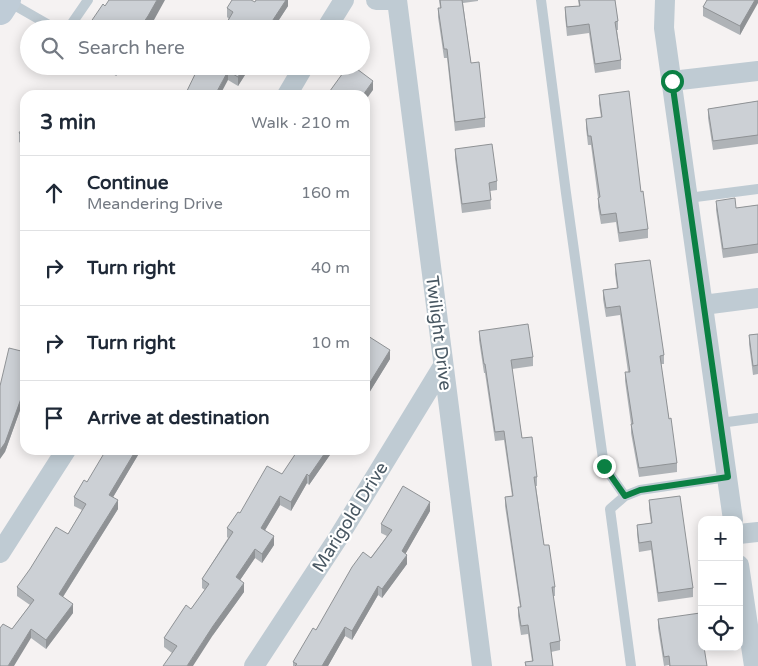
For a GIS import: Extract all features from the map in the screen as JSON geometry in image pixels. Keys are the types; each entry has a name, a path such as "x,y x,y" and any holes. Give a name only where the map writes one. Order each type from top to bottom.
{"main road":[{"path":"0,11 7,0"}],"street":[{"path":"332,20 344,0"},
{"path":"376,0 392,0"},
{"name":"Twilight Drive","path":"397,0 482,666"},
{"path":"665,0 664,28 733,516"},
{"path":"672,81 758,71"},
{"path":"289,90 298,75"},
{"path":"703,305 758,298"},
{"name":"Marigold Drive","path":"254,666 338,538 443,366"},
{"path":"0,553 63,455"},
{"path":"743,534 758,532"},
{"path":"743,589 754,655"}],"lane":[{"path":"7,0 41,20"},
{"path":"74,20 88,0"},
{"path":"541,0 604,466 625,496"},
{"path":"688,198 758,189"},
{"path":"720,423 758,418"},
{"path":"631,666 610,509 625,496 640,490 728,477"}],"building":[{"path":"109,0 157,0 145,20 92,20 103,4 105,6"},
{"path":"232,0 251,0 255,2 256,0 286,0 273,20 228,20 233,12 227,8"},
{"path":"440,0 462,0 471,63 479,62 485,118 455,122 447,49 444,49 438,8 441,8"},
{"path":"579,0 615,0 618,21 615,22 621,60 595,64 589,24 567,27 565,7 580,6"},
{"path":"707,0 755,0 740,26 703,7"},
{"path":"195,75 226,75 218,90 187,90"},
{"path":"341,75 365,75 373,81 367,90 331,90"},
{"path":"629,91 641,192 643,191 648,229 619,233 616,213 601,215 591,136 588,136 586,119 602,117 599,95"},
{"path":"758,101 758,135 713,141 708,109"},
{"path":"492,144 497,181 489,183 491,200 462,204 455,149"},
{"path":"735,198 736,208 758,205 758,244 723,249 716,201"},
{"path":"650,260 664,355 660,356 677,463 639,468 631,424 633,424 625,372 630,372 620,306 606,308 603,290 618,288 615,264"},
{"path":"528,324 533,357 511,360 522,438 532,437 537,477 534,477 544,545 549,545 555,587 552,587 560,641 550,643 553,666 526,666 525,662 533,661 528,625 521,626 518,607 521,607 505,497 513,496 504,431 495,432 479,331"},
{"path":"758,334 758,365 753,366 749,335"},
{"path":"370,337 390,350 370,382"},
{"path":"9,348 20,351 20,401 5,443 0,450 0,386"},
{"path":"103,455 133,455 109,495 118,500 59,594 73,604 46,640 31,629 8,666 0,666 0,628 3,624 12,629 34,600 17,587 56,527 68,534 86,504 74,497 84,480 87,482"},
{"path":"295,455 324,455 309,476 307,474 291,502 280,496 261,528 274,536 262,554 255,549 236,577 244,583 187,666 163,666 177,646 164,638 186,605 191,609 209,584 202,579 233,532 227,528 238,512 240,513 267,466 282,474"},
{"path":"403,486 430,502 402,551 407,555 382,589 378,586 352,631 345,627 322,666 295,666 297,664 293,662 313,628 316,630 352,567 363,552 371,558 392,530 381,524"},
{"path":"680,496 693,588 658,593 651,541 639,543 637,525 652,523 649,500"},
{"path":"698,613 698,651 705,651 707,666 670,666 669,656 664,657 658,619"}],"route":[{"path":"604,466 625,496 640,490 728,477 672,81"}]}
